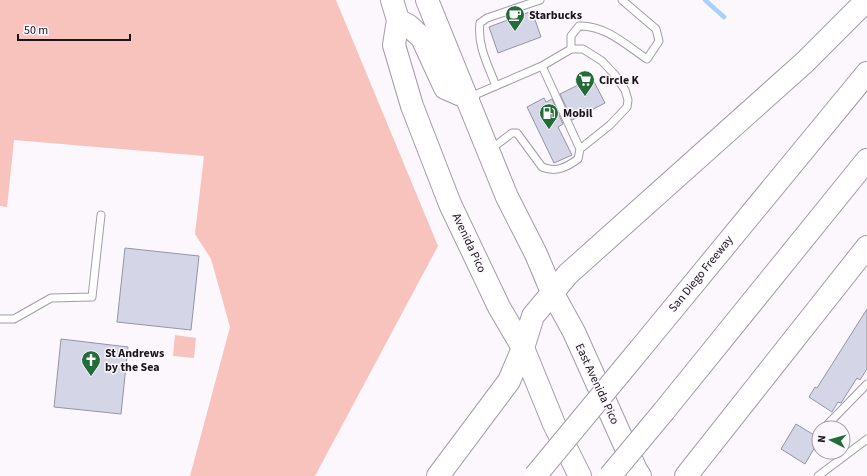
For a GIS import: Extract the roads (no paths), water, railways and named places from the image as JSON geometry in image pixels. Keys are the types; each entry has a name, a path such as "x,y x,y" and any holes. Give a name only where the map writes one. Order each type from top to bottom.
{"highway":[{"name":"Avenida Pico","path":"392,0 398,20 394,45 412,106 450,204 499,307 523,348 554,424 580,476"},
{"path":"427,0 507,197 536,254 552,292"},
{"path":"438,476 509,381 523,348 533,316 552,292 571,271 805,62 867,0"},
{"path":"398,20 409,26 422,38 446,88 468,98"},
{"name":"San Diego Freeway","path":"535,476 867,73"},
{"path":"610,476 867,160"},
{"path":"686,476 867,247"},
{"name":"East Avenida Pico","path":"552,292 574,332 640,476"}],"lane":[{"path":"496,86 480,42 480,23 487,18 540,0"},
{"path":"570,49 571,36 579,26 586,26 604,30 647,59 659,41 656,29 622,0"},
{"path":"468,98 542,66 570,49 583,49 602,61 615,75 625,90 628,100 627,107 610,125 580,149"},
{"path":"489,151 512,133 517,133 542,167 555,170 568,167 578,159 580,149 542,66"},
{"path":"0,319 14,319 51,298 92,297 101,215"},
{"path":"833,420 867,384"},
{"path":"818,476 867,439"}],"waterway":[{"path":"705,0 724,17"}],"place":[{"name":"Starbucks","path":"515,32"},
{"name":"Circle K","path":"585,97"},
{"name":"Mobil","path":"549,130"},
{"name":"St Andrews by the Sea","path":"91,377"}]}
